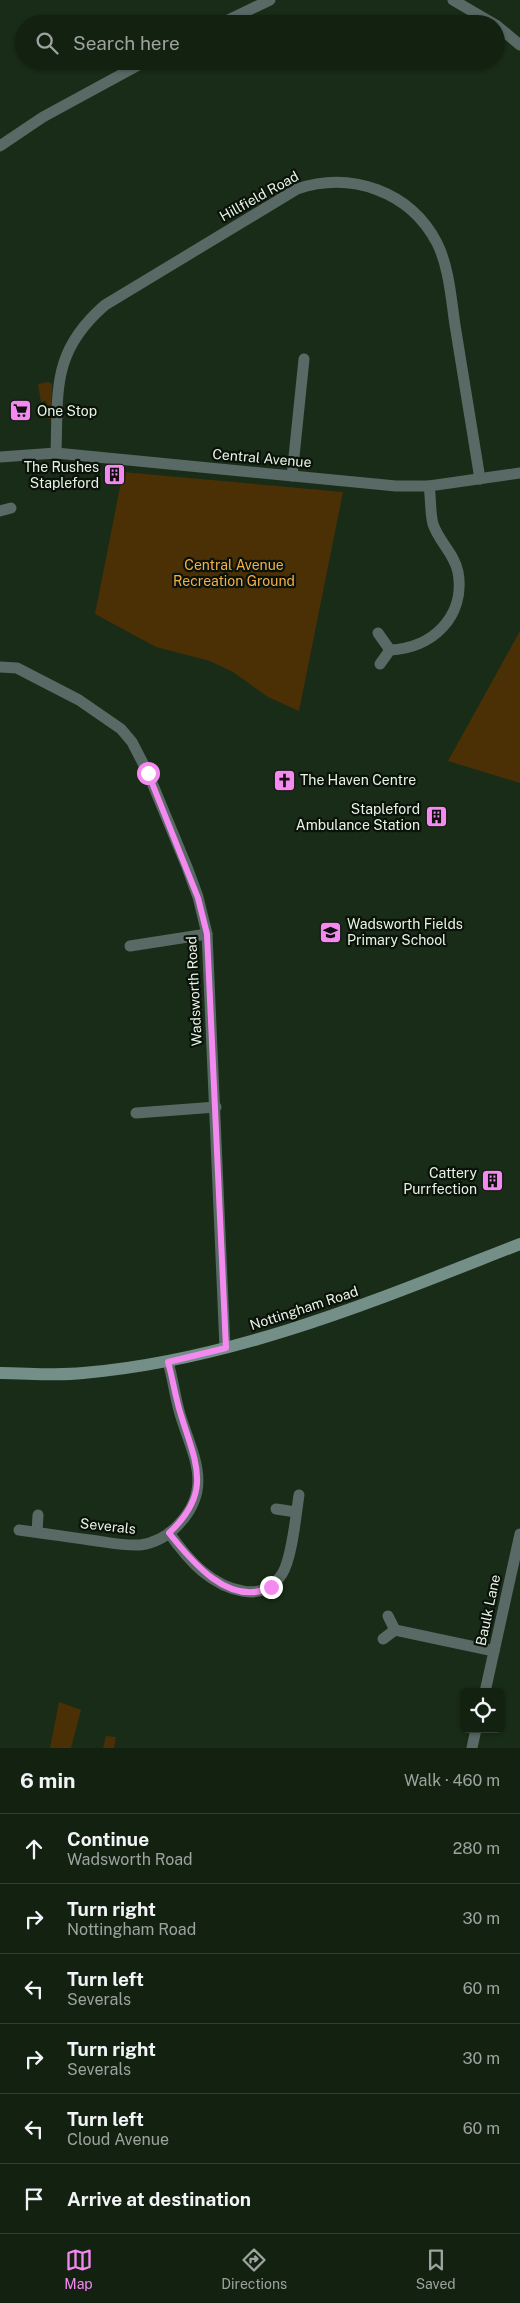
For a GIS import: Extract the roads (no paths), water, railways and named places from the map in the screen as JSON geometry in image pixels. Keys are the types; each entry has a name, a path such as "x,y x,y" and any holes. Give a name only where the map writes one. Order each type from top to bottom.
{"main road":[{"name":"Nottingham Road","path":"0,1373 81,1374 168,1362 226,1348 354,1308 520,1244"}],"street":[{"path":"239,15 270,0"},
{"path":"453,0 479,15"},
{"path":"505,33 520,46"},
{"path":"0,146 43,117 129,70"},
{"name":"Hillfield Road","path":"56,454 60,373 68,350 86,321 105,305 297,189 326,182 354,182 371,186 389,194 407,206 422,221 437,242 447,278 480,479"},
{"path":"292,476 304,359"},
{"name":"Central Avenue","path":"0,457 56,454 396,486 429,486 520,473"},
{"path":"380,664 390,650 412,648 427,641 440,631 456,605 459,592 458,572 452,555 433,524 429,486"},
{"path":"378,633 390,650"},
{"name":"Wadsworth Road","path":"0,667 17,668 80,700 121,729 132,742 148,773 198,898 207,934 226,1348"},
{"path":"130,946 207,934"},
{"path":"136,1113 216,1107"},
{"name":"Severals","path":"19,1530 114,1544 139,1545 154,1541 169,1533 186,1516 194,1501 198,1486 194,1453 180,1414 168,1362"},
{"path":"169,1533 189,1558 204,1572 237,1591 252,1594 271,1587 286,1566 299,1495"},
{"path":"276,1509 296,1512"},
{"path":"36,1532 38,1514"},
{"name":"Baulk Lane","path":"486,1688 520,1534"},
{"path":"388,1616 394,1630"},
{"path":"394,1630 494,1651"},
{"path":"383,1639 394,1630"},
{"path":"472,1748 475,1733"}],"place":[{"name":"One Stop","path":"21,411"},
{"name":"The Rushes Stapleford","path":"115,475"},
{"name":"The Haven Centre","path":"284,780"},
{"name":"Stapleford Ambulance Station","path":"436,817"},
{"name":"Wadsworth Fields Primary School","path":"331,932"},
{"name":"Cattery Purrfection","path":"493,1181"}],"park label":[{"name":"Central Avenue Recreation Ground","path":"234,574"}]}
